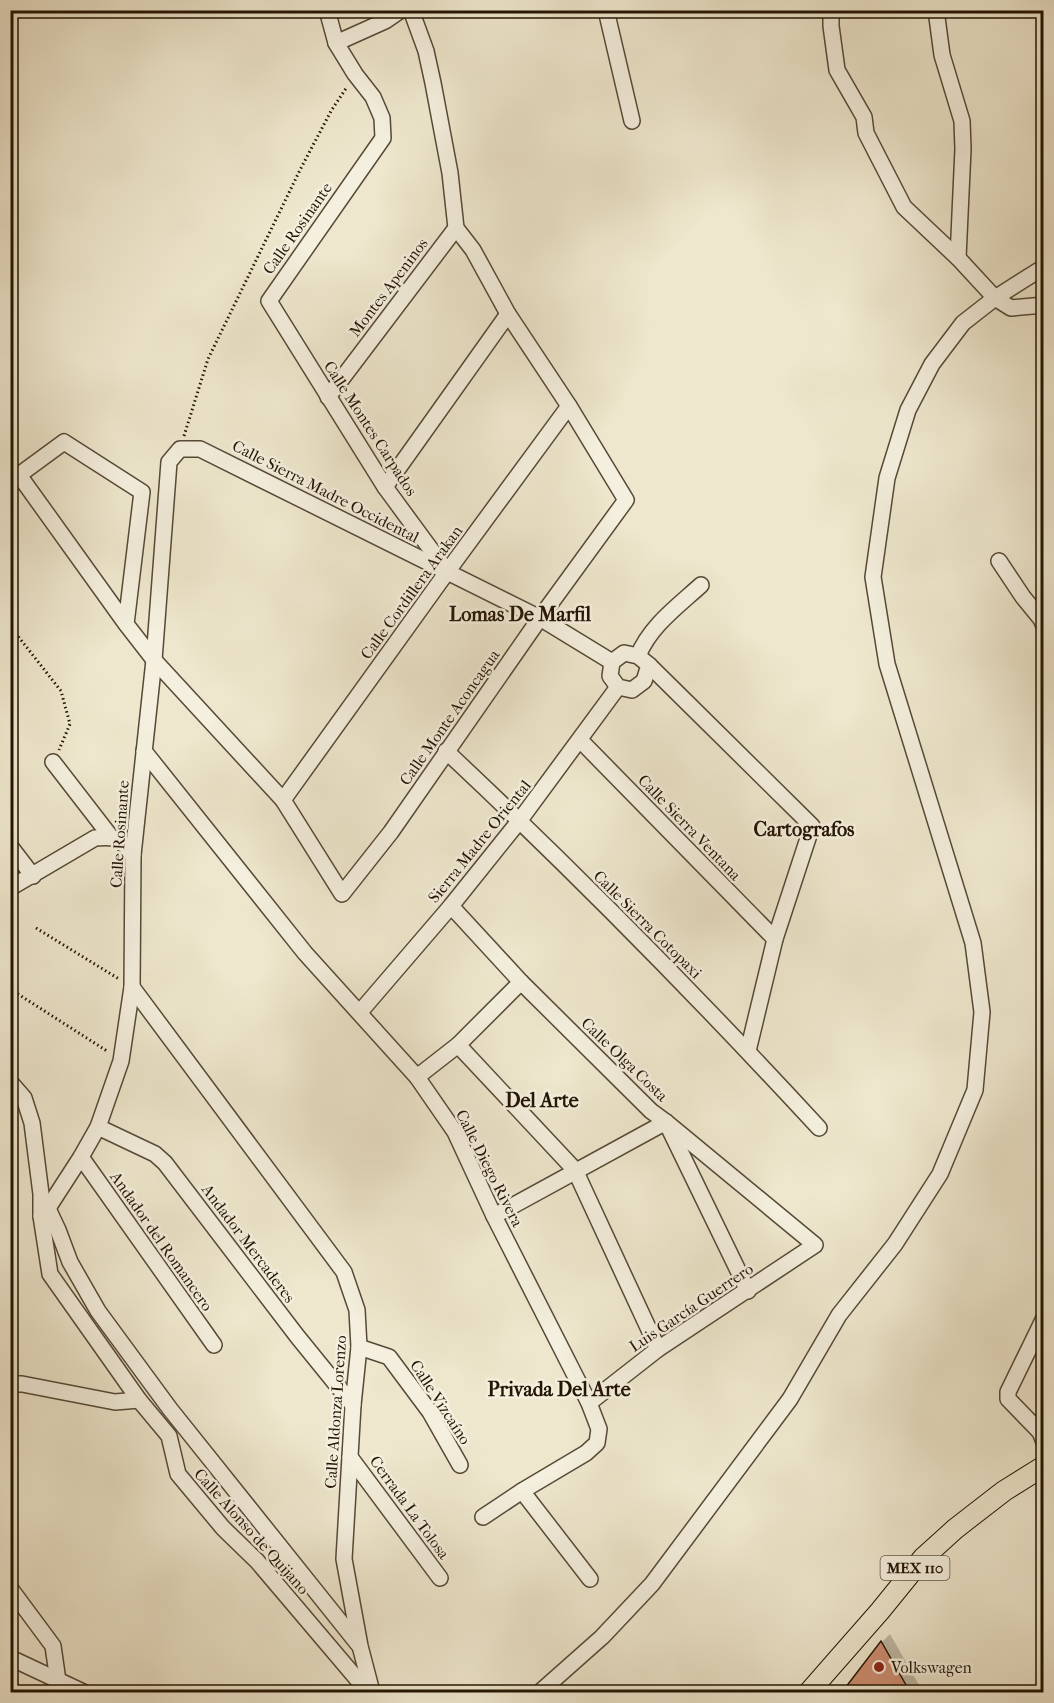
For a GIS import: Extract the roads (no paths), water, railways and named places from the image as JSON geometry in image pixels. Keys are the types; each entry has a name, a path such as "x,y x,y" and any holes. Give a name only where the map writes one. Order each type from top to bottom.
{"main road":[{"name":"MEX 110","path":"809,1692 923,1558 955,1529 1004,1491 1044,1466"}],"street":[{"name":"Calle Rosinante","path":"268,301 382,138 382,118 373,96 355,74 336,43 327,10"},
{"path":"336,43 385,21 401,10"},
{"path":"411,10 426,51 433,83 450,173 456,228 473,250 508,314 569,406"},
{"path":"606,10 632,121"},
{"path":"831,10 837,70 864,117 866,133 904,207 958,258 995,298 1011,308 1044,305"},
{"path":"936,10 942,56 962,121 963,149 958,258"},
{"name":"Montes Apeninos","path":"328,397 456,228"},
{"path":"540,1692 602,1637 652,1584 790,1399 839,1315 895,1244 940,1174 975,1090 982,1012 973,943 887,664 873,577 887,478 908,410 932,364 963,323 995,298 1044,267"},
{"name":"Calle Montes Carpados","path":"268,301 385,487 447,572"},
{"path":"385,487 508,314"},
{"name":"Calle Monte Aconcagua","path":"283,800 342,894 392,832 446,751 626,500 569,406"},
{"name":"Calle Cordillera Arakan","path":"283,800 569,406"},
{"path":"126,624 142,492 64,442 19,475 126,624 154,660 283,800"},
{"name":"Calle Rosinante","path":"44,1212 81,1157 98,1126 121,1061 132,987 133,855 154,660 169,462 180,449"},
{"name":"Calle Sierra Madre Occidental","path":"180,449 200,449 540,618 612,662"},
{"path":"999,561 1044,626"},
{"path":"701,585 644,642 643,661 644,681 632,690 618,687 610,676 612,662 624,653 643,661 812,826 775,939 748,1051"},
{"name":"Sierra Madre Oriental","path":"360,1012 451,906 520,820 618,687"},
{"name":"Calle Sierra Ventana","path":"580,740 775,939"},
{"name":"Calle Diego Rivera","path":"144,751 305,953 417,1077 455,1132 494,1216 589,1403 599,1429 597,1443 586,1453 483,1517"},
{"name":"Calle Sierra Cotopaxi","path":"446,751 520,820 748,1051 819,1128"},
{"path":"53,762 111,837"},
{"path":"10,888 95,838 111,837 123,842 133,855"},
{"path":"10,846 33,876"},
{"name":"Calle Olga Costa","path":"451,906 521,982 651,1111 815,1245"},
{"path":"417,1077 458,1045 521,982"},
{"name":"Calle Aldonza Lorenzo","path":"132,987 344,1272 357,1310 359,1347 353,1405 344,1560 370,1692"},
{"path":"458,1045 575,1170 658,1349"},
{"name":"Calle Alonso de Quijano","path":"10,1082 24,1098 32,1124 50,1274 139,1400 169,1436 178,1474 223,1528 257,1561 370,1692"},
{"path":"494,1216 666,1122 748,1291"},
{"name":"Andador Mercaderes","path":"98,1126 155,1154 165,1163 297,1336 353,1405"},
{"name":"Andador del Romancero","path":"81,1157 214,1345"},
{"name":"Calle Alonso de Quijano","path":"44,1212 58,1230 70,1262 98,1311 170,1409 360,1646"},
{"name":"Luis García Guerrero","path":"589,1403 658,1349 815,1245"},
{"path":"1044,1318 1008,1392 1008,1399 1040,1432 1044,1442"},
{"name":"Calle Vizcaíno","path":"359,1347 389,1357 430,1412 460,1465"},
{"path":"10,1384 22,1384 115,1402 139,1400"},
{"path":"157,1421 170,1409"},
{"name":"Cerrada La Tolosa","path":"351,1457 440,1578"},
{"path":"522,1491 590,1580"},
{"path":"10,1588 53,1646 58,1681"},
{"path":"10,1659 83,1692"}],"place":[{"name":"Volkswagen","path":"879,1667"}],"district":[{"name":"Lomas De Marfil","path":"520,614"},
{"name":"Cartografos","path":"804,829"},
{"name":"Del Arte","path":"542,1100"},
{"name":"Privada Del Arte","path":"559,1389"}]}
